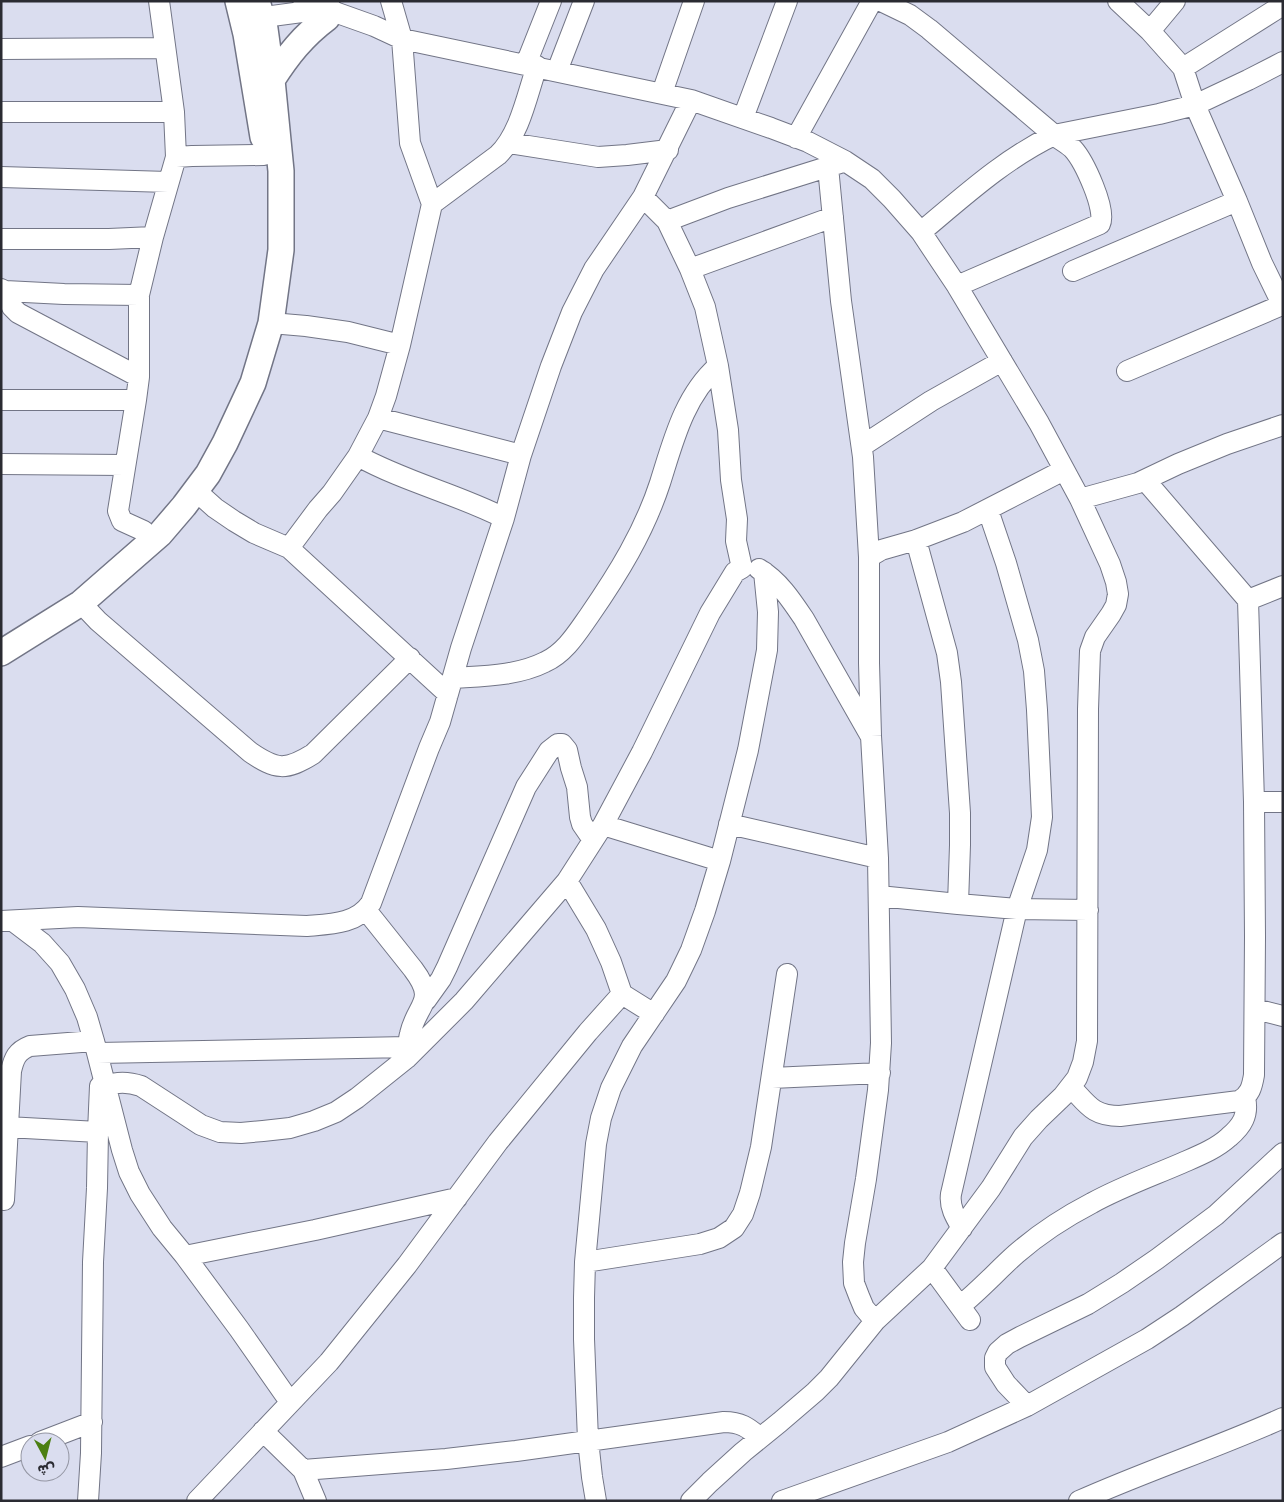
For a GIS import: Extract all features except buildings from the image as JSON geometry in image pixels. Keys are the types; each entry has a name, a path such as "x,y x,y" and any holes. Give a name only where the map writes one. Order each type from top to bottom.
{"main road":[{"path":"272,80 286,58 325,11"},
{"path":"1,653 81,603 160,534 208,474 253,382 271,323 282,250 281,171 272,80 252,17"},
{"path":"1,636 48,608 92,577 144,531 187,478 224,409 239,375 250,344 258,311 266,237 263,139 252,17"}],"street":[{"path":"144,531 122,521 119,517 118,504 139,377 139,295 153,236 176,157 174,112 159,1"},
{"path":"289,548 318,509 332,494 358,456 378,418 400,345 432,204 410,143 402,39 391,1"},
{"path":"432,204 498,155 514,135 551,1"},
{"path":"557,71 584,1"},
{"path":"662,93 694,1"},
{"path":"743,118 788,1"},
{"path":"796,138 872,1"},
{"path":"882,1 910,15 929,29 1073,149 1084,166 1094,188 1102,215 1100,224 957,286"},
{"path":"1118,1 1150,31 1183,68 1195,105 1237,200 1262,263 1282,305 1126,371"},
{"path":"1150,31 1175,1"},
{"path":"1183,68 1283,5"},
{"path":"252,17 325,11 374,26 402,39 691,100 796,138 837,164 872,179 921,232 957,286 1002,360 1080,499 1110,564 1116,582 1118,594 1116,605 1095,637 1090,651 1088,710 1087,1041 1083,1062 1077,1078 1023,1137 991,1188 932,1268 875,1321 829,1378 800,1406 725,1467 691,1501"},
{"path":"1,48 165,48"},
{"path":"921,232 1010,160 1054,135 1195,105 1283,62"},
{"path":"7,921 78,917 308,926 342,922 355,918 366,910 440,722 461,648 504,518 522,455 551,366 572,312 594,269 643,197 668,150 691,100"},
{"path":"1,112 174,112"},
{"path":"509,143 598,156 628,155 668,150"},
{"path":"176,157 264,156"},
{"path":"837,164 833,217 841,301 862,446 869,557 871,736 878,858 881,1020 880,1073 853,1262 854,1284 864,1308 875,1321"},
{"path":"667,221 728,198 837,164"},
{"path":"1,177 168,182"},
{"path":"643,197 667,221 690,268 705,307 718,366 728,430 731,480 737,520 736,541 742,568"},
{"path":"1073,271 1237,200"},
{"path":"690,268 833,217"},
{"path":"1,239 109,239 153,236"},
{"path":"3,290 64,294 139,295"},
{"path":"3,290 12,307 18,313 139,377"},
{"path":"271,323 348,332 400,345"},
{"path":"862,446 931,401 1002,360"},
{"path":"196,491 215,508 234,521 254,533 289,548 410,658 450,686 527,670 547,662 574,638 620,571 642,530 683,416 698,389 718,366"},
{"path":"1,400 136,400"},
{"path":"378,418 522,455"},
{"path":"1080,499 1145,480 1227,444 1283,424"},
{"path":"358,456 380,468 504,518"},
{"path":"1,464 125,465"},
{"path":"869,557 881,550 916,540 956,525 1064,470"},
{"path":"1070,1087 1089,1107 1099,1114 1120,1116 1239,1101 1245,1098 1252,1086 1254,1075 1254,802 1248,600 1145,480"},
{"path":"962,1228 951,1207 951,1194 1017,909 1033,862 1042,817 1034,671 1028,640 1006,563 988,510"},
{"path":"916,540 947,653 952,682 960,813 958,904"},
{"path":"100,1062 112,1084 132,1083 141,1086 201,1125 220,1132 242,1133 290,1128 336,1112 357,1098 470,994 567,881 598,832 646,744 710,613 735,572 742,568 753,566 764,572 782,588 801,614 871,736"},
{"path":"596,1501 588,1440 584,1339 585,1262 596,1144 601,1118 611,1088 623,1063 632,1046 676,981 691,950 720,860 748,750 767,650 768,612 764,572"},
{"path":"1248,600 1283,586"},
{"path":"81,603 98,621 250,752 274,766 286,766 299,762 313,754 410,658"},
{"path":"408,1052 409,1034 413,1025 426,1000 448,967 526,787 549,751 558,744 562,744 567,750 579,796 580,817 586,831 598,832 720,860"},
{"path":"1254,802 1283,802"},
{"path":"729,824 878,858"},
{"path":"567,881 596,929 611,962 622,994 654,1014"},
{"path":"879,896 1017,909 1088,910"},
{"path":"366,910 420,978 425,989 426,1000"},
{"path":"7,921 42,943 60,963 78,996 87,1018 122,1150 129,1172 140,1194 162,1228 239,1328 290,1402"},
{"path":"585,1262 700,1244 719,1238 734,1228 743,1214 761,1147 787,974"},
{"path":"197,1501 335,1355 407,1265 504,1135 588,1032 622,994"},
{"path":"1255,1009 1283,1016"},
{"path":"4,1200 11,1071 16,1054 30,1046 100,1062 408,1052"},
{"path":"88,1501 92,1422 93,1262 100,1062"},
{"path":"772,1078 880,1073"},
{"path":"932,1268 965,1313 1027,1245 1070,1216 1094,1202 1207,1152 1229,1138 1244,1120 1246,1113 1245,1098"},
{"path":"7,1127 98,1132"},
{"path":"1027,1406 1006,1384 995,1367 995,1358 998,1352 1007,1344 1020,1337 1088,1304 1157,1259 1216,1215 1283,1154"},
{"path":"185,1256 315,1230 457,1198"},
{"path":"782,1501 948,1442 1027,1406 1154,1334 1283,1243"},
{"path":"1079,1501 1283,1418"},
{"path":"66,1432 92,1422"},
{"path":"302,1470 446,1459 724,1422 735,1422 752,1430 760,1438"},
{"path":"263,1431 302,1470 316,1501"},
{"path":"1,1457 20,1450"}]}
